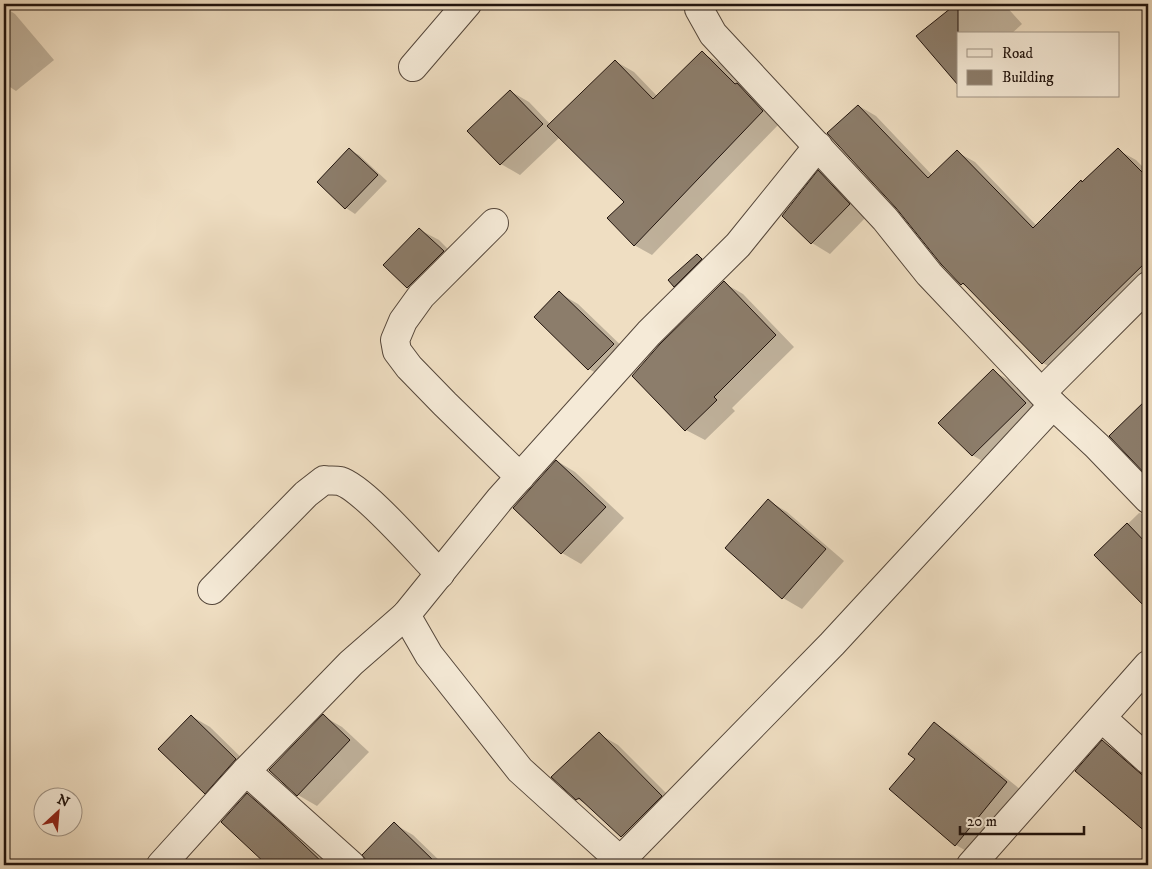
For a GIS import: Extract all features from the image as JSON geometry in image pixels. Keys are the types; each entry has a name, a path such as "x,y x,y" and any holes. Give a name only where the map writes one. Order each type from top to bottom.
{"street":[{"path":"413,68 467,4"},
{"path":"700,4 699,9 713,34 885,219 929,274 1047,398 1147,495"},
{"path":"161,865 246,772 351,663 406,615 520,477 649,333 738,245 818,146"},
{"path":"494,223 421,296 403,321 395,340 397,352 409,367 520,477"},
{"path":"406,615 429,655 520,770 622,863 832,644 1047,398 1148,286"},
{"path":"212,590 306,494 324,480 340,481 378,509 440,574"},
{"path":"971,865 1148,665"},
{"path":"1102,718 1148,760"},
{"path":"246,772 351,865"}],"building":[{"path":"958,4 957,84 916,36"},
{"path":"702,51 735,84 737,83 763,111 634,246 607,218 624,202 547,126 615,60 653,99"},
{"path":"510,90 543,124 500,165 467,131"},
{"path":"858,105 928,178 957,150 1033,228 1081,180 1082,182 1118,148 1148,178 1148,260 1042,364 963,283 961,285 941,264 896,208 827,133"},
{"path":"349,148 378,175 345,209 317,182"},
{"path":"818,170 850,204 811,244 782,216"},
{"path":"419,228 444,251 407,288 383,265"},
{"path":"697,254 702,259 674,287 668,280"},
{"path":"724,281 776,335 714,397 717,400 685,431 632,376 660,344"},
{"path":"559,291 614,344 588,370 534,317"},
{"path":"993,369 1026,403 972,456 938,423"},
{"path":"1148,398 1148,477 1109,436"},
{"path":"556,460 606,507 561,554 513,508"},
{"path":"768,499 826,549 782,599 725,548"},
{"path":"1127,523 1148,545 1148,610 1094,555"},
{"path":"323,714 350,740 297,796 269,770"},
{"path":"191,715 236,759 205,794 158,749"},
{"path":"934,722 1007,782 955,846 889,789 915,759 908,754"},
{"path":"599,732 662,796 621,837 579,798 576,800 551,777"},
{"path":"1102,740 1148,780 1148,834 1075,771"},
{"path":"247,793 325,865 267,865 221,822"},
{"path":"394,822 438,865 366,865 366,860 362,855"}]}
